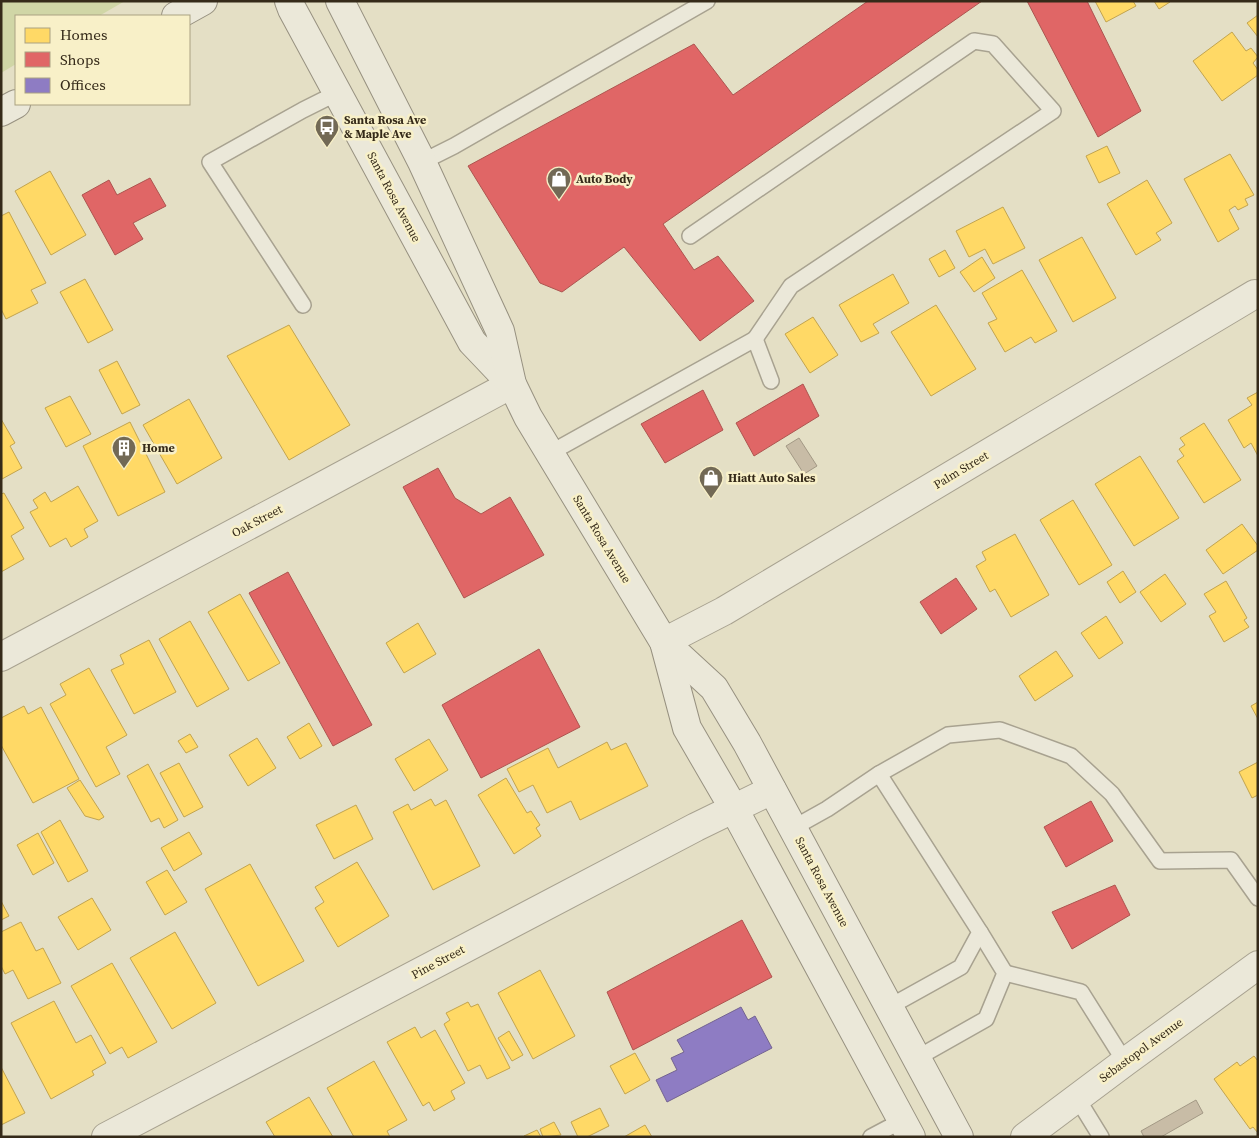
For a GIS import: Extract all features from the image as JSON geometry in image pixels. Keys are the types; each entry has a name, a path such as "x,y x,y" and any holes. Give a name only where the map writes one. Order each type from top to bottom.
{"main road":[{"path":"178,15 203,1"},
{"name":"Santa Rosa Avenue","path":"289,1 472,342 512,384"},
{"name":"Santa Rosa Avenue","path":"340,1 422,162 500,331 512,384 528,418 664,642 688,728 907,1128"},
{"path":"1,112 15,105"},
{"name":"Palm Street","path":"664,642 724,612 1255,294"},
{"name":"Oak Street","path":"1,657 512,384"},
{"name":"Santa Rosa Avenue","path":"664,642 714,688 747,743 958,1137"},
{"name":"Pine Street","path":"106,1137 696,827 772,790"},
{"name":"Sebastopol Avenue","path":"1024,1137 1258,965"}],"lane":[{"path":"422,162 454,146 707,1"},
{"path":"550,454 755,339 791,286 1053,110 993,44 974,41 690,236"},
{"path":"303,305 210,162 337,93"},
{"path":"755,339 771,381"},
{"path":"793,828 879,774 948,736 1000,730 1071,756 1112,794 1160,861 1231,860 1258,898"},
{"path":"879,774 1005,973 1081,992 1124,1062"},
{"path":"889,1007 961,967 980,932"},
{"path":"917,1058 986,1019 1005,973"},
{"path":"1077,1098 1101,1137"},
{"path":"871,1137 907,1128"}],"green space":[{"path":"1,1 125,1 101,15 15,15 15,65 1,73"}],"building: Homes":[{"path":"1095,1 1133,1 1136,6 1106,22"},
{"path":"1154,1 1170,1 1170,2 1159,9"},
{"path":"1258,15 1258,37 1247,23"},
{"path":"1232,32 1246,51 1251,48 1258,57 1253,63 1258,70 1258,75 1222,101 1193,61"},
{"path":"1107,146 1120,173 1099,183 1086,156"},
{"path":"1230,154 1254,195 1245,199 1248,205 1238,210 1235,206 1229,210 1239,229 1218,242 1184,179"},
{"path":"50,171 86,235 51,255 15,191"},
{"path":"1147,180 1172,223 1156,233 1161,240 1136,255 1107,204"},
{"path":"1003,207 1025,248 993,264 985,249 969,257 956,231"},
{"path":"9,212 46,283 31,290 38,303 6,319 1,309 1,216"},
{"path":"1082,237 1116,298 1073,322 1039,260"},
{"path":"945,250 955,268 939,277 929,259"},
{"path":"982,257 995,278 974,292 960,272"},
{"path":"1022,270 1057,331 1035,343 1031,337 1005,352 988,323 997,319 982,293"},
{"path":"893,274 909,303 873,324 879,333 861,342 839,305"},
{"path":"85,279 113,330 88,343 60,292"},
{"path":"936,305 976,369 931,396 891,332"},
{"path":"813,317 838,355 810,373 785,334"},
{"path":"289,325 350,425 289,460 227,356"},
{"path":"117,361 140,405 122,414 99,370"},
{"path":"1258,392 1258,456 1251,443 1244,448 1228,420 1252,405 1247,398"},
{"path":"70,396 91,434 66,447 45,408"},
{"name":"Home","path":"189,399 222,458 177,484 143,425"},
{"path":"1,419 15,443 10,446 22,468 2,479"},
{"name":"Home","path":"130,422 165,492 118,516 83,446"},
{"path":"1204,423 1241,480 1204,503 1177,461 1184,456 1179,449 1185,445 1180,438"},
{"path":"1140,456 1179,518 1134,546 1095,484"},
{"path":"78,486 98,521 84,529 88,537 71,547 66,538 50,547 30,512 38,508 33,500 45,492 51,502"},
{"path":"4,493 24,528 11,536 24,559 1,572 1,494"},
{"path":"1073,500 1112,565 1079,585 1040,520"},
{"path":"1242,524 1258,546 1258,550 1223,574 1206,550"},
{"path":"1015,534 1049,595 1011,617 995,589 990,592 976,566 986,560 982,552"},
{"path":"1123,571 1136,592 1120,603 1107,582"},
{"path":"1165,574 1186,604 1161,622 1140,592"},
{"path":"1226,581 1247,618 1244,620 1249,627 1224,642 1209,616 1216,612 1204,594"},
{"path":"240,594 280,663 248,681 208,612"},
{"path":"1106,616 1123,643 1099,659 1081,633"},
{"path":"190,621 229,689 197,707 159,639"},
{"path":"418,623 436,654 404,673 386,643"},
{"path":"149,640 176,692 134,714 111,670 124,664 120,655"},
{"path":"1056,651 1073,676 1035,701 1019,676"},
{"path":"89,668 127,735 106,747 120,774 96,787 50,704 66,695 60,684"},
{"path":"1258,702 1258,719 1251,706"},
{"path":"24,706 28,714 41,707 79,779 33,803 1,745 1,718"},
{"path":"309,723 322,746 300,759 287,737"},
{"path":"190,734 198,747 186,753 178,741"},
{"path":"257,738 276,768 248,786 229,755"},
{"path":"429,739 448,770 414,791 395,759"},
{"path":"607,742 611,750 626,743 648,786 580,820 571,801 547,813 533,785 519,792 507,769 548,748 558,768"},
{"path":"1258,762 1258,795 1252,798 1239,772"},
{"path":"179,763 203,807 184,817 160,773"},
{"path":"148,764 178,820 164,828 159,818 151,822 127,776"},
{"path":"506,778 527,813 531,811 540,825 536,828 541,836 514,854 478,795"},
{"path":"80,780 104,817 99,820 85,816 67,788"},
{"path":"431,799 435,806 446,800 480,866 433,890 393,812 408,804 411,810"},
{"path":"356,805 373,839 334,859 316,825"},
{"path":"60,820 88,871 68,882 41,832"},
{"path":"189,832 202,854 174,871 161,848"},
{"path":"38,833 54,863 33,875 17,845"},
{"path":"357,862 389,916 338,947 315,908 324,902 315,887"},
{"path":"250,864 304,961 258,986 205,889"},
{"path":"167,870 187,902 165,915 146,882"},
{"path":"92,898 111,930 78,950 58,917"},
{"path":"1,901 9,916 1,920"},
{"path":"21,922 36,951 43,948 61,983 28,999 13,970 5,974 1,966 1,932"},
{"path":"175,932 216,1003 172,1029 130,958"},
{"path":"112,963 157,1042 128,1058 122,1047 110,1054 71,986"},
{"path":"540,970 575,1036 533,1059 498,993"},
{"path":"54,1001 76,1043 91,1035 106,1063 92,1071 94,1075 51,1099 11,1023"},
{"path":"468,1002 471,1007 478,1004 510,1068 487,1079 480,1065 468,1071 444,1024 450,1020 446,1013"},
{"path":"415,1027 421,1038 435,1030 465,1083 451,1091 455,1099 434,1111 429,1102 423,1106 387,1042"},
{"path":"509,1031 523,1055 512,1061 498,1038"},
{"path":"635,1053 650,1080 625,1094 610,1066"},
{"path":"1254,1056 1258,1061 1258,1133 1253,1127 1250,1129 1214,1079 1237,1062 1240,1066"},
{"path":"374,1061 407,1120 387,1131 390,1137 354,1137 327,1088"},
{"path":"1,1067 25,1113 1,1125"},
{"path":"309,1097 333,1137 275,1137 266,1122"},
{"path":"600,1108 609,1126 587,1137 578,1137 571,1122"},
{"path":"554,1122 561,1135 543,1137 540,1129"},
{"path":"645,1125 652,1137 624,1137"},
{"path":"537,1130 541,1137 524,1136"}],"building: Shops":[{"path":"868,1 982,1 663,224 694,270 718,256 754,301 700,341 624,247 562,292 540,283 468,166 694,44 733,95"},
{"path":"1027,1 1087,1 1141,111 1098,137"},
{"path":"150,178 166,206 133,223 143,239 115,255 82,195 109,180 117,195"},
{"path":"803,384 819,416 754,456 736,423"},
{"path":"703,390 723,430 665,463 641,424"},
{"path":"438,468 455,498 481,514 510,497 544,555 464,598 403,487"},
{"path":"288,572 372,725 333,746 249,593"},
{"path":"956,578 977,609 941,634 920,602"},
{"path":"539,649 580,727 481,778 442,705"},
{"path":"1091,801 1113,841 1066,867 1044,827"},
{"path":"1115,885 1130,915 1072,949 1052,912"},
{"path":"742,920 772,977 633,1050 607,992"}],"building: Offices":[{"path":"741,1007 748,1020 755,1016 772,1048 667,1102 656,1080 677,1070 671,1058 684,1052 677,1040"}],"building: Other":[{"path":"799,438 817,466 804,474 786,446"},
{"path":"1196,1100 1203,1113 1161,1137 1144,1137 1141,1131"}],"place":[{"name":"Santa Rosa Ave & Maple Ave","path":"327,148"},
{"name":"Auto Body","path":"559,200"},
{"name":"Home","path":"124,469"},
{"name":"Hiatt Auto Sales","path":"711,499"}]}
